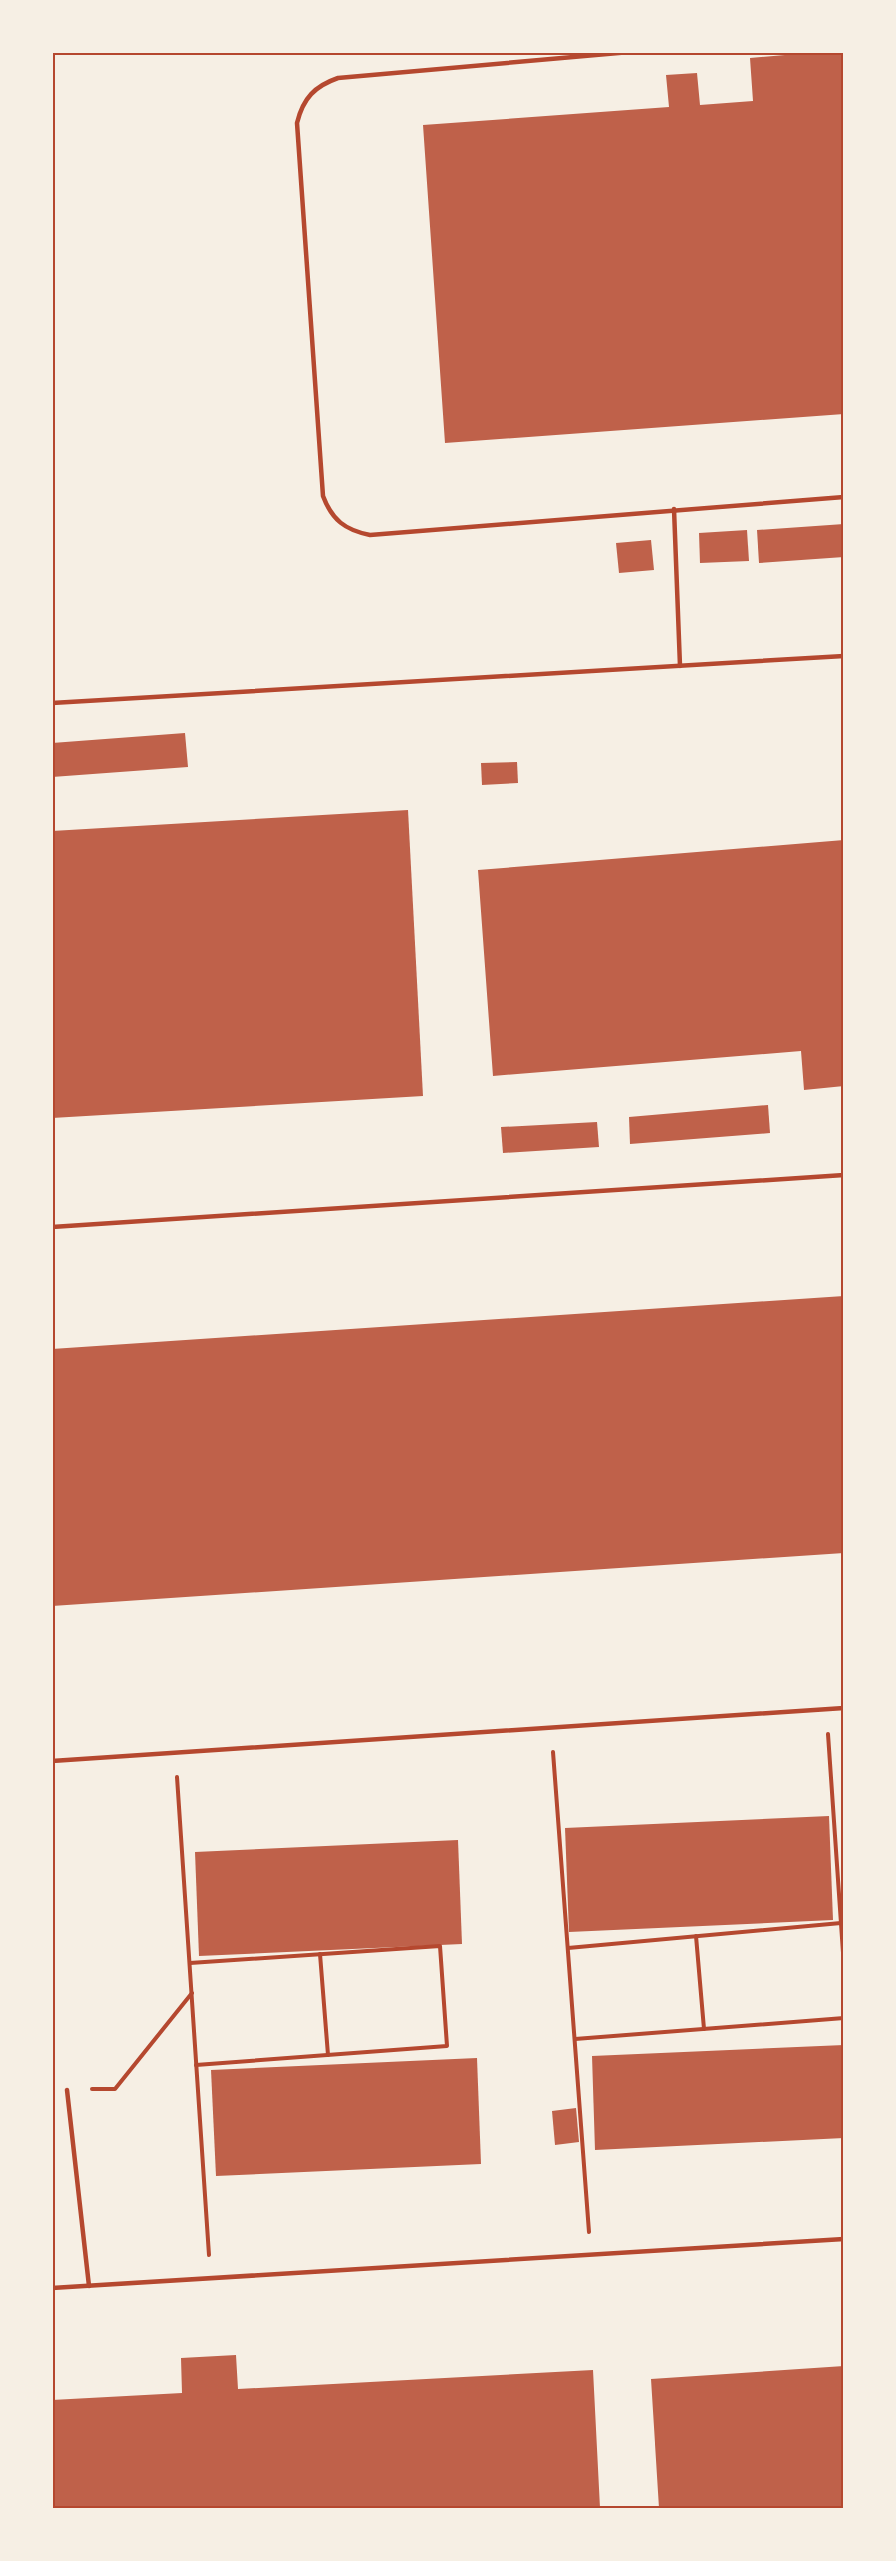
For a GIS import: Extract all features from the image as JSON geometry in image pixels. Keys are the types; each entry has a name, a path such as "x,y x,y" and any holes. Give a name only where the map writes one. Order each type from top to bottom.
{"lane":[{"path":"630,52 338,78 323,83 310,94 301,107 297,123 323,496 328,512 339,524 354,532 370,535 843,497"},
{"path":"674,509 680,666"},
{"path":"52,703 843,656"},
{"path":"52,1227 843,1175"},
{"path":"52,1761 843,1708"},
{"path":"67,2090 89,2286"},
{"path":"52,2288 843,2239"}],"path":[{"path":"826,1709 843,1967"},
{"path":"552,1727 591,2254"},
{"path":"176,1753 211,2279"},
{"path":"568,1947 840,1923"},
{"path":"696,1936 704,2029"},
{"path":"190,1963 440,1946 447,2046 196,2065"},
{"path":"320,1954 328,2055"},
{"path":"67,2090 115,2089 192,1993"},
{"path":"575,2039 843,2018"}],"building":[{"path":"844,52 844,414 445,443 423,125 669,107 666,75 697,73 700,105 753,101 750,58"},
{"path":"844,524 844,557 759,563 757,530"},
{"path":"747,530 749,561 700,563 699,533"},
{"path":"651,540 654,570 619,573 616,543"},
{"path":"185,733 188,767 52,777 52,743"},
{"path":"517,762 518,783 482,785 481,763"},
{"path":"408,810 423,1096 52,1118 52,831"},
{"path":"844,840 844,1086 804,1090 801,1051 493,1076 478,870"},
{"path":"768,1105 770,1133 630,1144 629,1117"},
{"path":"597,1122 599,1147 503,1153 501,1127"},
{"path":"844,1296 844,1553 52,1606 52,1349"},
{"path":"829,1816 833,1920 569,1932 565,1828"},
{"path":"458,1840 462,1944 199,1956 195,1852"},
{"path":"844,2045 844,2138 595,2150 592,2056"},
{"path":"477,2058 481,2164 216,2176 211,2070"},
{"path":"576,2108 579,2142 555,2145 552,2111"},
{"path":"236,2355 238,2389 593,2370 600,2508 52,2508 52,2400 182,2393 181,2358"},
{"path":"844,2366 844,2508 659,2508 651,2379"}]}
